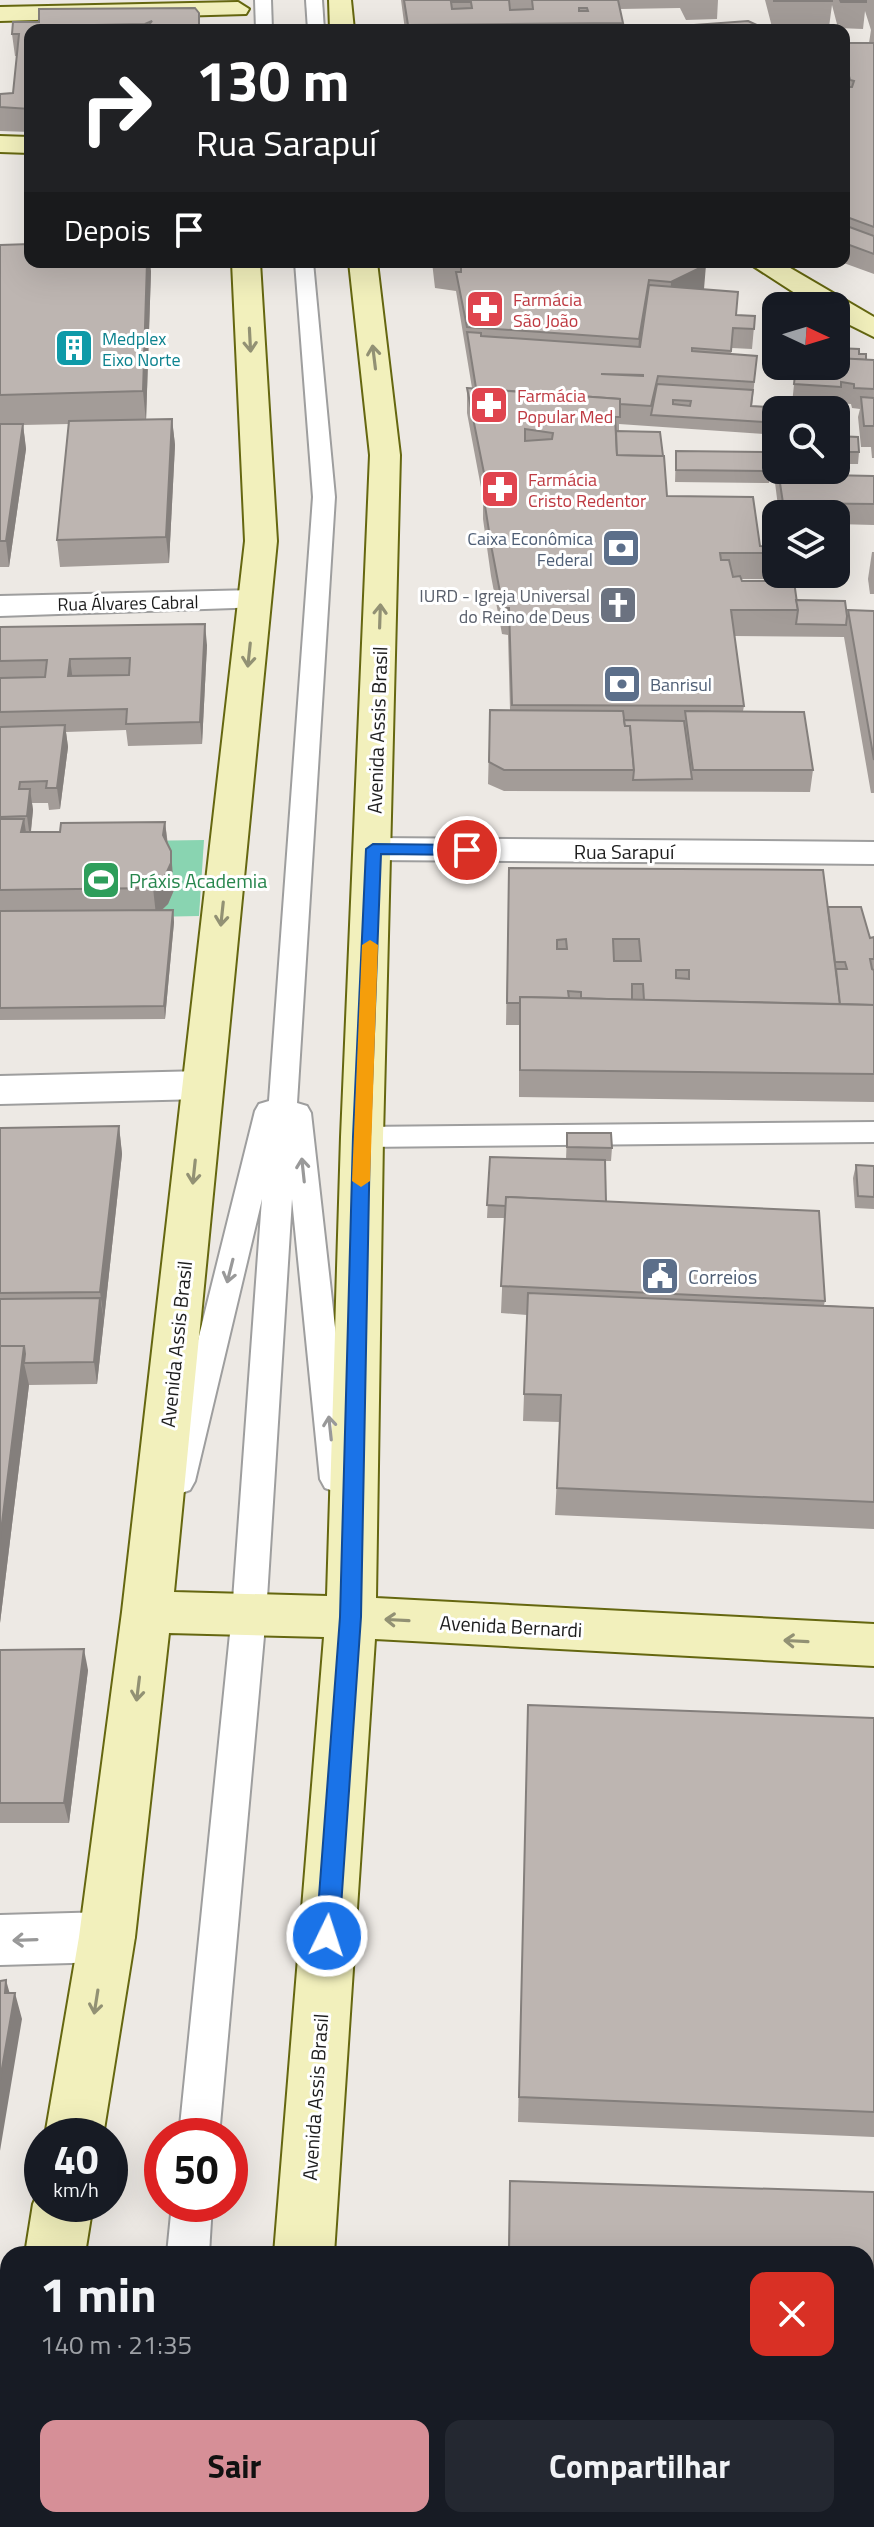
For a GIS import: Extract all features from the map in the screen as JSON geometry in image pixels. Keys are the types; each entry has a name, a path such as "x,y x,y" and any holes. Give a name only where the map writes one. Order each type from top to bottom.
{"main road":[{"path":"340,0 342,24"},
{"path":"0,14 238,13"},
{"path":"0,144 24,145"},
{"name":"Avenida Assis Brasil","path":"77,2118 107,1937 147,1612 261,541 246,268"},
{"name":"Avenida Assis Brasil","path":"305,2246 351,1617 362,1137 385,455 364,268"},
{"path":"771,268 812,292"},
{"path":"850,314 874,329"},
{"name":"Avenida Bernardi","path":"147,1612 351,1617 874,1645"},
{"path":"56,2246 60,2222"}],"street":[{"name":"Rua Álvares Cabral","path":"0,606 255,600"},
{"name":"Rua Sarapuí","path":"373,849 874,853"},
{"path":"0,1090 203,1085"},
{"path":"0,1940 107,1937"}],"lane":[{"path":"263,0 264,24"},
{"path":"314,0 316,24"},
{"path":"201,2118 249,1614 324,497 305,268"},
{"path":"147,1612 288,1032"},
{"path":"288,1032 351,1617"},
{"path":"362,1137 874,1132"},
{"path":"189,2246 191,2222"}],"green space":[{"name":"Práxis Academia","path":"204,840 199,916 0,920 0,843"}],"building":[{"path":"404,0 509,0 510,10 533,9 532,0 618,0 623,23 408,24","holes":["451,2 471,2 472,8 452,9"]},
{"path":"832,0 832,1 774,1"},
{"path":"866,0 866,2 841,2"},
{"path":"195,8 199,13 199,24 150,24 152,21 145,24 24,24 24,109 0,107 0,94 13,93 19,34 12,34 13,22 39,22 39,9"},
{"path":"748,21 755,24 708,24"},
{"path":"850,43 874,43 874,227 850,218 850,87 854,81 850,80"},
{"path":"850,227 874,236 874,254 850,245"},
{"name":"Medplex Eixo Norte","path":"24,244 24,268 147,268 143,391 0,395 0,245"},
{"path":"461,268 700,268 671,282 649,280 639,339 467,327 456,272 461,272"},
{"path":"649,285 738,292 736,315 755,316 754,329 733,328 731,351 692,348 692,351 757,356 754,382 658,376 651,406 620,404 620,399 552,394 552,399 535,398 535,393 476,388 467,332 481,333 481,336 640,347"},
{"path":"850,349 859,349 859,354 866,354 866,360 850,359"},
{"path":"850,359 874,360 874,389 854,388 854,384 841,382 841,387 794,384 794,380 850,380"},
{"path":"657,384 753,390 751,406 762,407 762,422 651,415","holes":["673,400 691,401 690,406 673,404"]},
{"path":"467,388 535,393 536,403 553,404 552,394 620,399 620,417 615,417 617,455 664,456 667,496 753,497 762,553 720,553 721,560 729,560 733,577 740,576 742,581 762,581 762,588 795,588 798,610 731,610 744,706 512,705 509,608 503,608 483,493 488,493","holes":["525,429 553,433 552,439 525,441"]},
{"path":"861,397 874,398 874,426 864,426"},
{"path":"172,419 166,537 57,540 69,421"},
{"path":"0,424 23,424 6,541 0,541"},
{"path":"616,431 660,432 663,456 617,455"},
{"path":"850,437 858,437 859,452 850,452"},
{"path":"676,451 762,452 762,471 676,470"},
{"path":"850,475 874,476 874,504 850,504 850,500 783,500 780,484 850,484"},
{"path":"796,600 845,601 846,625 796,624"},
{"path":"848,610 874,611 874,760"},
{"path":"205,624 200,722 126,724 127,709 0,712 0,678 45,677 47,660 0,661 0,627","holes":["130,658 129,675 68,676 70,659"]},
{"path":"490,710 623,711 625,726 630,726 634,770 504,770 489,762"},
{"path":"685,711 804,712 813,770 693,770"},
{"path":"624,720 684,721 692,779 633,780 630,726 625,726"},
{"path":"65,725 57,788 46,788 47,781 20,782 19,789 30,789 27,816 0,817 0,727"},
{"path":"0,819 24,819 21,832 60,832 61,823 165,822 163,835 171,851 171,863 165,876 153,888 0,890"},
{"path":"509,868 823,870 840,1004 644,1000 643,984 632,984 632,1000 581,998 581,992 568,991 569,998 520,997 520,1003 507,1003","holes":["566,939 567,949 557,949 557,940","613,939 639,939 641,961 614,961","676,970 689,970 689,979 676,978"]},
{"path":"828,907 861,907 870,938 874,937 874,959 870,959 874,970 874,1005 840,1004 836,969 847,969 845,962 835,962"},
{"path":"173,910 164,1006 0,1008 0,911"},
{"path":"520,997 874,1005 874,1074 520,1070"},
{"path":"119,1126 100,1292 0,1293 0,1128"},
{"path":"567,1133 611,1133 612,1148 567,1147"},
{"path":"490,1157 605,1160 606,1202 506,1197 506,1206 487,1205"},
{"path":"856,1165 874,1166 874,1197 858,1196"},
{"name":"Correios","path":"506,1197 819,1211 825,1301 501,1286"},
{"path":"528,1293 874,1308 874,1502 557,1488 561,1395 524,1394"},
{"path":"100,1298 94,1362 24,1363 24,1346 0,1346 0,1299"},
{"path":"0,1346 24,1346 0,1539"},
{"path":"84,1649 64,1803 0,1803 0,1650"},
{"path":"528,1705 874,1718 874,2112 519,2097"},
{"path":"6,1980 5,1993 15,1993 0,2080 0,1981"},
{"path":"510,2181 874,2192 874,2246 509,2246"}],"slow traffic":[{"path":"361,1181 370,945"}],"place":[{"name":"Farmácia São João","path":"485,309"},
{"name":"Medplex Eixo Norte","path":"74,348"},
{"name":"Farmácia Popular Med","path":"489,405"},
{"name":"Farmácia Cristo Redentor","path":"500,489"},
{"name":"Caixa Econômica Federal","path":"621,548"},
{"name":"IURD - Igreja Universal do Reino de Deus","path":"618,605"},
{"name":"Banrisul","path":"622,684"},
{"name":"Práxis Academia","path":"101,880"},
{"name":"Correios","path":"660,1276"}],"route":[{"path":"327,1936 351,1617 362,1137 373,849 467,850"}]}
